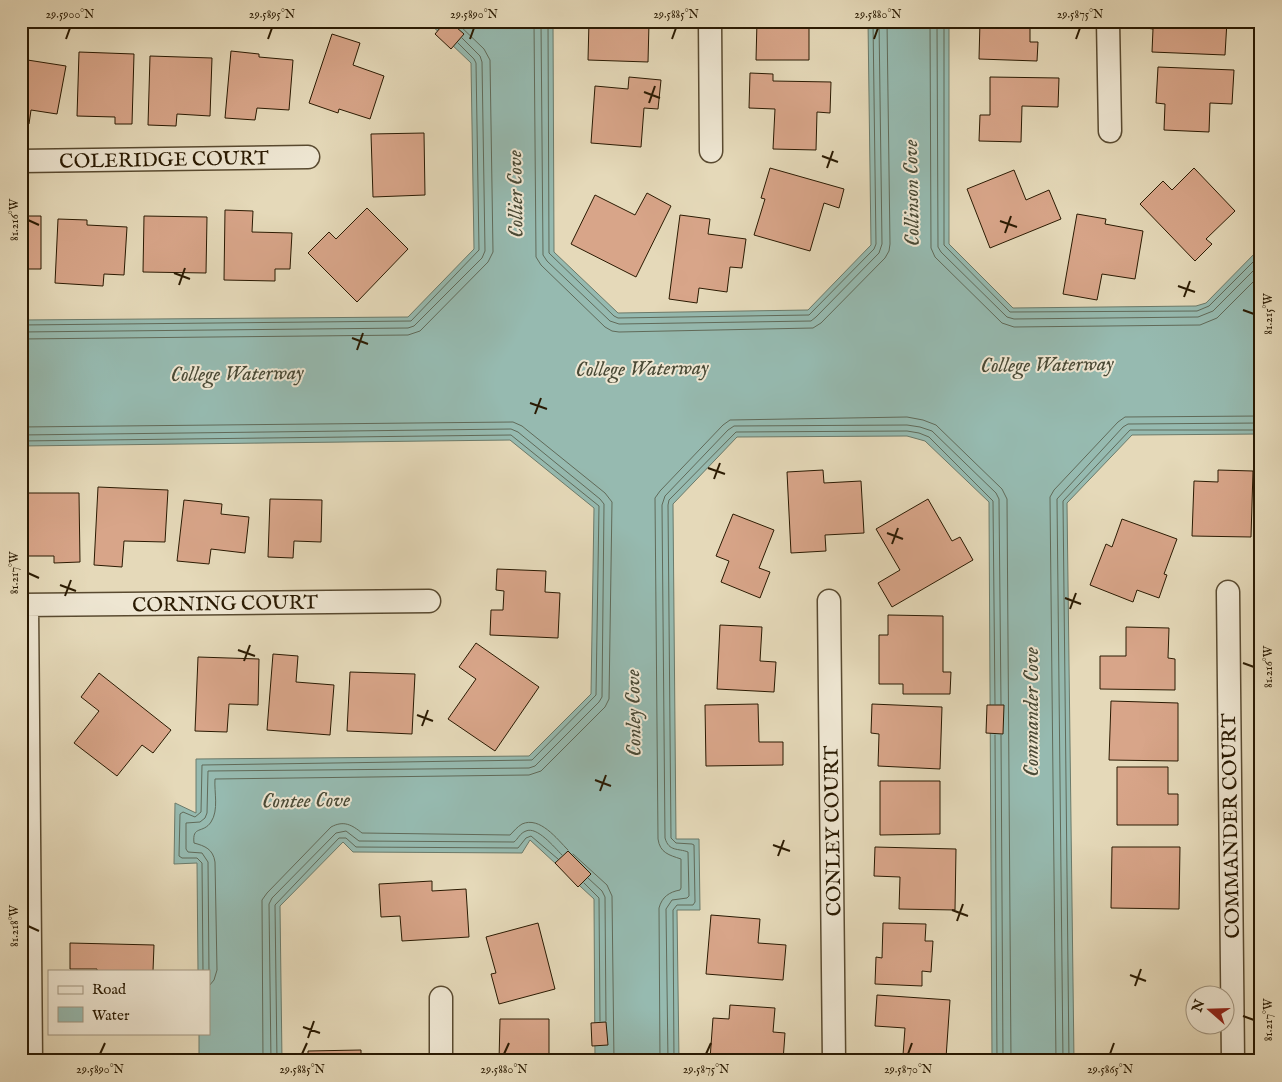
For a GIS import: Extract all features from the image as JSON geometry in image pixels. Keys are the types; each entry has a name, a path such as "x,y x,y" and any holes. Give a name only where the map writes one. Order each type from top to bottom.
{"street":[{"path":"710,21 711,151"},
{"path":"1108,21 1110,131"},
{"name":"COLERIDGE COURT","path":"21,161 308,157"},
{"name":"COMMANDER COURT","path":"1228,592 1233,1061"},
{"name":"CORNING COURT","path":"24,605 429,601"},
{"name":"CONLEY COURT","path":"829,601 834,1061"},
{"path":"24,605 26,999 31,1061"},
{"path":"440,998 441,1061"}],"water":[{"path":"427,21 553,21 554,252 618,313 808,310 871,245 868,21 949,21 949,244 1013,308 1196,306 1206,303 1261,247 1261,434 1132,435 1067,503 1074,1061 992,1061 989,502 925,441 907,436 737,437 673,504 676,839 699,839 700,910 677,910 679,1061 595,1061 594,899 530,840 522,853 353,852 343,842 280,906 282,1061 199,1061 199,1034 210,1034 210,970 198,970 197,863 174,864 175,803 196,813 196,759 529,756 591,694 594,508 510,440 21,446 21,320 408,317 474,249 471,63"}],"building":[{"path":"446,21 449,21 464,34 451,49 435,34"},
{"path":"589,21 660,21 660,24 649,23 648,62 588,60"},
{"path":"757,21 809,21 809,60 756,60"},
{"path":"980,21 1030,21 1030,42 1038,42 1037,61 979,59"},
{"path":"1146,21 1227,21 1225,55 1152,52 1153,29 1146,28"},
{"path":"332,34 360,43 353,65 384,76 370,119 339,109 338,113 309,103"},
{"path":"231,51 259,54 259,57 293,60 289,110 257,108 255,120 225,118"},
{"path":"79,52 134,54 132,124 115,124 115,117 77,116"},
{"path":"150,56 212,58 210,116 177,114 176,126 148,125"},
{"path":"21,59 66,66 57,114 31,110 29,124 21,123"},
{"path":"1158,67 1234,70 1232,104 1210,103 1209,132 1164,130 1165,104 1156,103"},
{"path":"750,73 773,74 773,81 831,82 830,113 817,112 816,150 773,149 775,109 749,108"},
{"path":"629,77 661,80 658,109 644,108 641,147 591,143 595,86 628,89"},
{"path":"990,77 1059,78 1058,107 1022,106 1021,142 979,141 980,115 990,115"},
{"path":"424,133 425,195 373,197 371,134"},
{"path":"770,168 844,189 839,208 824,203 810,251 754,235 765,199 761,198"},
{"path":"1194,168 1235,211 1206,239 1212,244 1195,261 1140,204 1163,181 1172,190"},
{"path":"1014,170 1026,200 1049,190 1061,219 990,248 967,189"},
{"path":"647,193 671,206 636,277 571,244 595,195 635,215"},
{"path":"367,208 408,249 357,302 308,253 329,232 336,239"},
{"path":"225,210 253,211 252,232 292,233 290,269 275,269 275,281 224,280"},
{"path":"1077,214 1106,219 1105,224 1143,231 1135,279 1102,274 1097,300 1063,294"},
{"path":"680,215 710,219 708,234 746,239 742,268 730,267 727,292 699,288 697,303 669,299"},
{"path":"21,216 41,216 41,269 21,269"},
{"path":"144,216 207,217 206,273 143,272"},
{"path":"58,219 87,220 87,225 127,227 124,275 104,274 103,286 55,283"},
{"path":"823,470 824,483 861,481 864,533 825,535 826,551 791,553 787,472"},
{"path":"1218,470 1253,471 1251,537 1192,536 1194,481 1218,482"},
{"path":"98,487 168,490 165,542 124,541 122,567 94,565"},
{"path":"21,493 79,493 80,562 54,563 54,556 21,556"},
{"path":"270,499 322,500 321,542 294,541 293,558 268,557"},
{"path":"928,499 952,541 960,537 973,560 892,607 878,583 900,570 876,529"},
{"path":"184,500 222,504 221,514 249,517 245,553 211,549 209,564 177,561"},
{"path":"733,514 774,530 759,568 770,572 760,598 721,582 729,561 716,556"},
{"path":"1122,519 1177,539 1164,574 1167,575 1159,598 1137,590 1133,602 1090,585 1106,544 1112,547"},
{"path":"497,569 546,571 545,592 560,593 558,638 490,635 491,610 503,610 504,591 496,590"},
{"path":"888,615 943,616 943,672 951,672 950,694 903,694 903,684 879,684 879,635 888,635"},
{"path":"720,625 762,627 760,661 776,662 774,692 717,689"},
{"path":"1126,627 1169,628 1168,658 1175,659 1175,690 1100,689 1100,656 1126,656"},
{"path":"476,643 539,687 495,751 448,719 476,679 459,667"},
{"path":"273,654 298,656 296,682 334,685 330,735 267,730"},
{"path":"198,657 259,659 258,705 229,704 227,732 195,731"},
{"path":"350,672 415,674 412,734 347,731"},
{"path":"99,673 171,730 153,753 142,745 117,776 74,743 99,711 81,697"},
{"path":"1111,701 1178,703 1178,761 1109,760"},
{"path":"758,704 759,742 783,742 783,765 706,766 705,705"},
{"path":"872,704 942,707 940,769 878,766 879,734 871,733"},
{"path":"987,705 1004,705 1003,734 986,733"},
{"path":"1117,767 1168,767 1168,794 1178,794 1178,825 1117,825"},
{"path":"880,781 940,781 940,834 880,835"},
{"path":"875,847 956,849 955,910 899,909 900,877 874,876"},
{"path":"1112,847 1180,847 1179,909 1111,908"},
{"path":"568,851 591,874 578,887 555,863"},
{"path":"432,881 432,891 466,889 469,937 402,941 400,916 381,917 379,884"},
{"path":"711,915 760,919 758,943 786,945 783,980 706,974"},
{"path":"538,923 555,989 499,1004 491,974 496,973 486,937"},
{"path":"883,923 926,924 925,941 933,941 931,972 922,971 922,986 875,984 876,957 882,958"},
{"path":"70,943 154,945 153,970 70,969"},
{"path":"877,995 950,1000 946,1058 903,1055 905,1028 875,1026"},
{"path":"730,1005 775,1008 773,1032 785,1033 783,1061 710,1059 713,1018 729,1019"},
{"path":"500,1019 549,1019 549,1061 499,1061"},
{"path":"606,1022 608,1045 592,1046 591,1023"},
{"path":"361,1050 361,1061 308,1061 308,1051"}],"water label":[{"name":"Collinson Cove","path":"911,193"},
{"name":"Collier Cove","path":"515,194"},
{"name":"College Waterway","path":"1047,364"},
{"name":"College Waterway","path":"642,368"},
{"name":"College Waterway","path":"237,373"},
{"name":"Commander Cove","path":"1031,712"},
{"name":"Conley Cove","path":"633,713"},
{"name":"Contee Cove","path":"306,800"}]}
